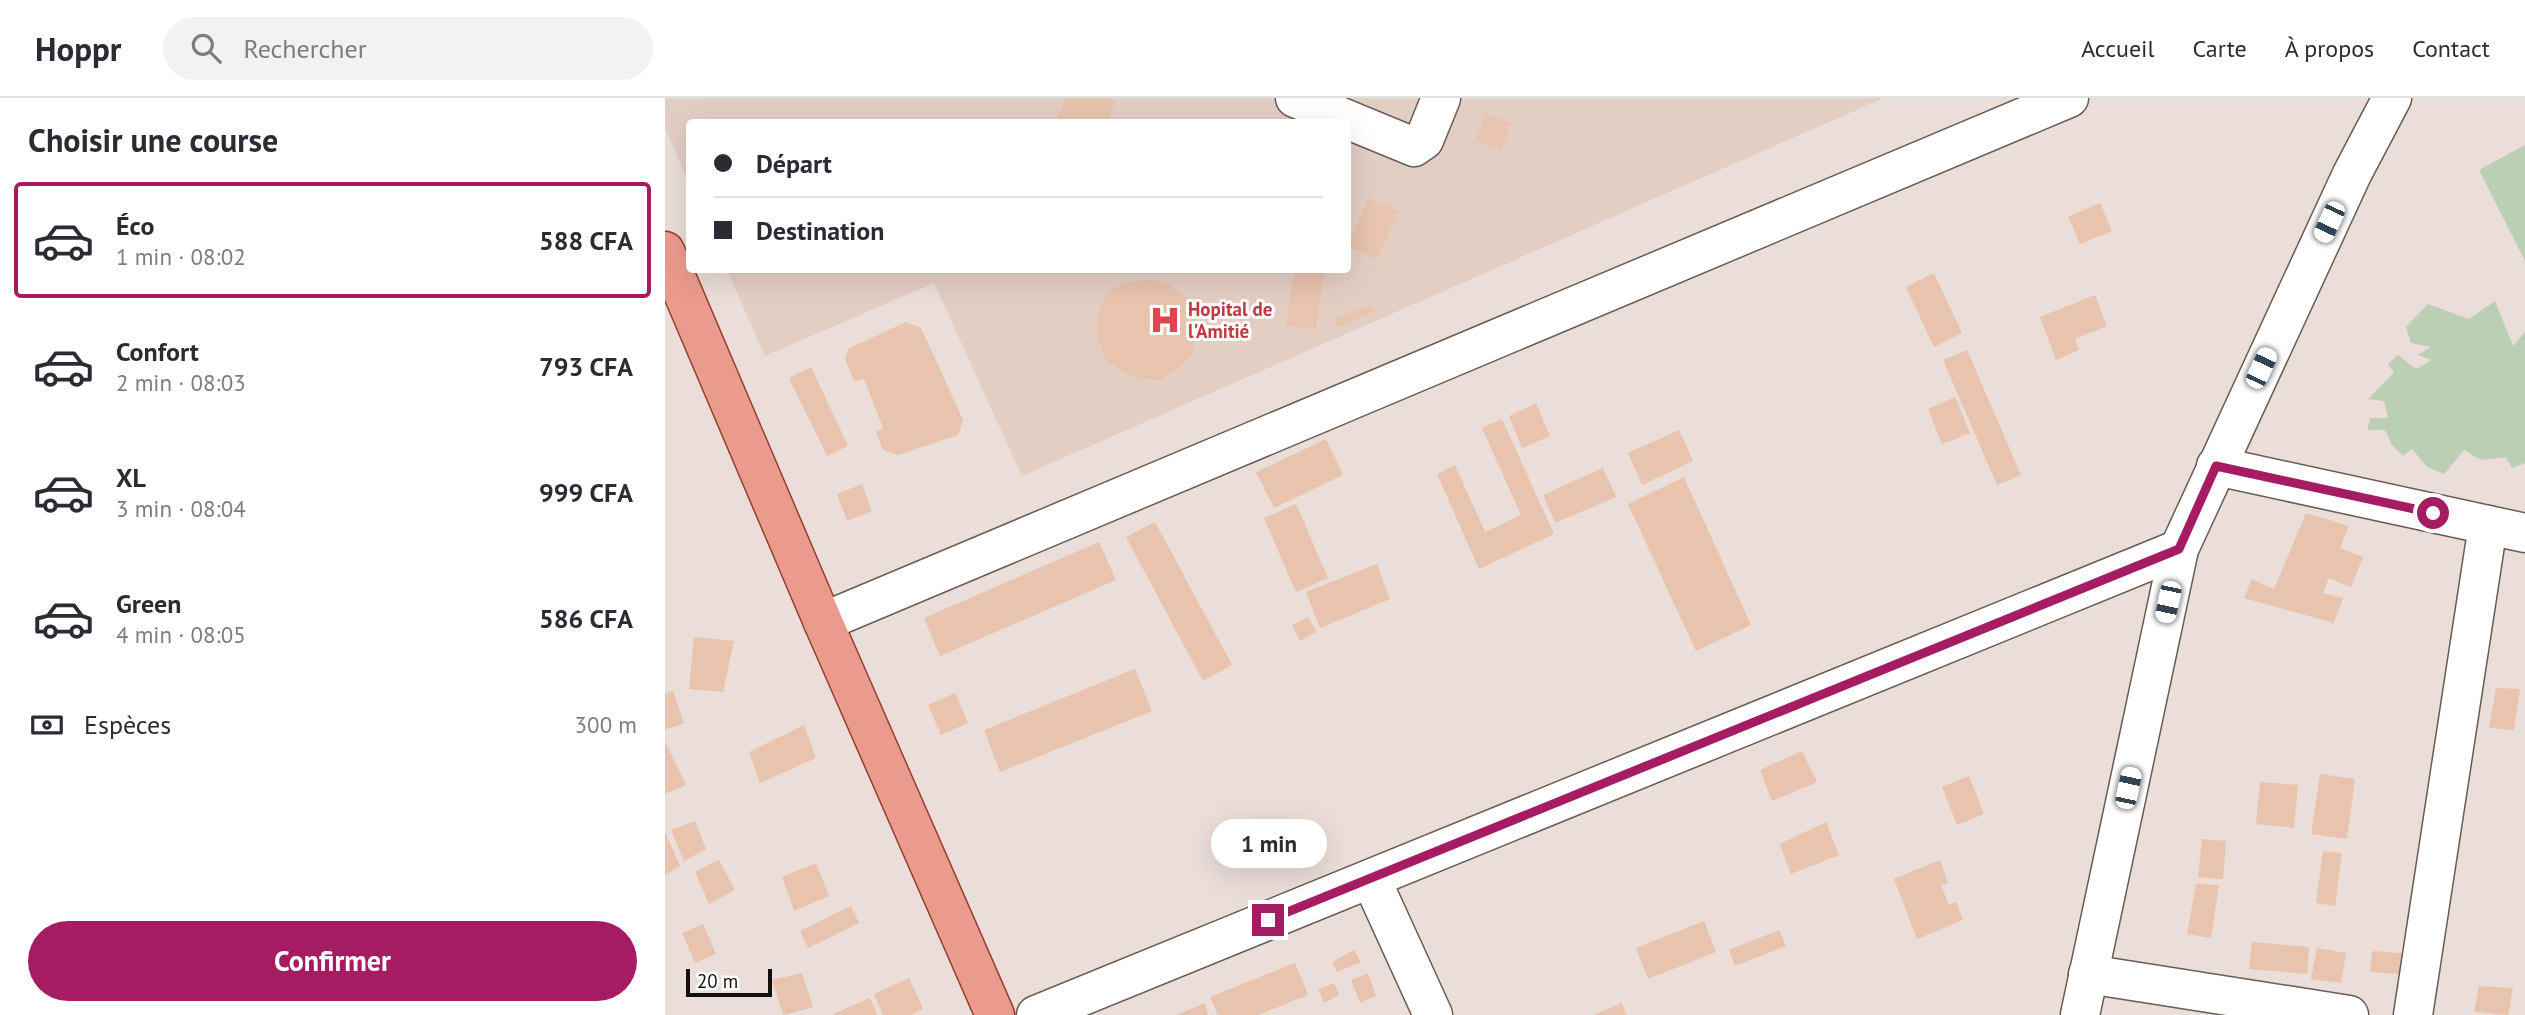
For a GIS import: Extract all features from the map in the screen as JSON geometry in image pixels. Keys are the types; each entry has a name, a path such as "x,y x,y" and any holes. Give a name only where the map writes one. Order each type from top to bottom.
{"main road":[{"path":"665,251 677,311 823,622 995,1015"}],"street":[{"path":"1295,98 1346,119"},
{"path":"1351,121 1414,147 1424,140 1441,98"},
{"path":"823,622 2069,98"},
{"path":"2080,1015 2179,549 2352,174 2392,98"},
{"path":"2216,466 2525,533"},
{"path":"2413,1015 2487,525"},
{"path":"1036,1015 2179,549"},
{"path":"1371,879 1433,1015"},
{"path":"2088,974 2349,1015"}],"shaded area":[{"name":"Hopital de l'Amitié","path":"665,98 1884,98 1022,476 934,283 765,356 728,273 1351,273 1351,119 686,119 686,177 665,128"}],"green space":[{"path":"2525,145 2525,261 2479,170"},
{"path":"2495,301 2513,346 2525,332 2525,463 2512,468 2506,457 2481,460 2464,450 2444,474 2427,467 2412,449 2403,456 2392,445 2385,430 2367,430 2371,418 2388,418 2384,401 2368,399 2394,373 2388,364 2398,355 2416,369 2432,360 2418,355 2431,347 2411,343 2406,327 2428,304 2469,319"}],"building":[{"path":"1066,98 1107,98 1116,101 1108,119 1057,119"},
{"path":"1487,114 1511,123 1501,150 1476,140"},
{"path":"1369,198 1399,211 1377,259 1351,248 1351,237"},
{"path":"2100,203 2112,231 2080,244 2068,217"},
{"path":"1294,273 1324,273 1316,330 1286,325"},
{"path":"1934,273 1962,333 1934,347 1906,287"},
{"path":"1148,280 1166,283 1193,302 1196,329 1192,354 1178,369 1159,380 1139,378 1123,372 1106,360 1097,337 1097,320 1102,303 1112,289 1131,282"},
{"path":"2095,295 2107,326 2075,339 2079,350 2056,360 2040,317"},
{"path":"1371,305 1374,312 1337,327 1334,319"},
{"path":"906,322 921,328 963,420 958,435 898,455 883,450 876,432 883,428 864,379 854,381 845,359 848,349"},
{"path":"1967,350 2021,475 1997,485 1943,360"},
{"path":"811,367 848,446 827,456 789,378"},
{"path":"1955,397 1970,433 1942,444 1928,409"},
{"path":"1536,403 1550,436 1522,448 1509,416"},
{"path":"1502,419 1554,534 1479,569 1437,474 1455,465 1485,532 1521,515 1482,428"},
{"path":"1679,430 1693,461 1642,485 1628,453"},
{"path":"1326,439 1343,475 1274,508 1256,472"},
{"path":"1603,468 1616,497 1555,523 1543,495"},
{"path":"1684,477 1751,625 1696,651 1628,504"},
{"path":"862,484 872,511 847,521 837,494"},
{"path":"1296,504 1328,578 1296,592 1264,518"},
{"path":"2306,513 2349,526 2340,548 2363,557 2351,587 2329,578 2323,593 2343,598 2334,623 2244,598 2252,579 2274,589"},
{"path":"1155,522 1232,665 1203,681 1126,537"},
{"path":"1099,542 1116,580 940,656 924,618"},
{"path":"1377,564 1390,599 1320,628 1306,592"},
{"path":"1308,617 1316,632 1300,641 1292,625"},
{"path":"694,637 734,641 723,692 689,689"},
{"path":"1135,669 1152,711 1000,772 984,730"},
{"path":"2496,688 2520,689 2514,730 2489,728"},
{"path":"673,691 684,723 665,730 665,694"},
{"path":"955,693 968,723 941,735 928,705"},
{"path":"804,725 816,758 760,783 749,752"},
{"path":"665,741 686,785 665,794"},
{"path":"1802,751 1817,782 1772,801 1760,770"},
{"path":"2320,774 2355,779 2347,839 2311,834"},
{"path":"1969,776 1984,814 1957,825 1942,787"},
{"path":"2260,782 2298,785 2294,828 2256,824"},
{"path":"695,821 706,849 684,861 671,830"},
{"path":"1826,822 1839,855 1791,874 1780,844"},
{"path":"665,832 680,866 665,875"},
{"path":"2202,839 2226,841 2223,879 2198,877"},
{"path":"2323,851 2342,853 2335,906 2316,903"},
{"path":"719,860 735,890 709,904 695,872"},
{"path":"1940,860 1948,883 1941,885 1949,905 1956,902 1963,920 1917,939 1894,879"},
{"path":"816,863 829,896 794,911 782,877"},
{"path":"2196,884 2219,885 2211,938 2187,934"},
{"path":"851,906 859,923 808,948 800,931"},
{"path":"1704,921 1716,952 1648,979 1636,948"},
{"path":"703,924 716,954 695,963 682,933"},
{"path":"1779,930 1786,946 1735,966 1729,950"},
{"path":"2252,942 2309,947 2307,974 2249,969"},
{"path":"2317,948 2346,953 2341,983 2311,979"},
{"path":"1354,950 1361,962 1337,972 1332,962"},
{"path":"2372,951 2412,954 2411,975 2370,972"},
{"path":"1295,963 1308,995 1258,1015 1218,1015 1210,997"},
{"path":"802,973 813,1007 783,1015 772,980"},
{"path":"1368,973 1376,996 1360,1003 1351,980"},
{"path":"909,978 923,1009 910,1015 883,1015 874,994"},
{"path":"1334,983 1339,995 1324,1003 1318,990"},
{"path":"2479,986 2513,988 2508,1015 2474,1012"},
{"path":"870,998 877,1015 831,1015"},
{"path":"1205,1003 1208,1015 1176,1015"},
{"path":"1622,1003 1626,1015 1593,1015"}],"place":[{"name":"Hopital de l'Amitié","path":"1165,320"}],"route":[{"path":"1268,920 2179,549 2216,466 2433,513"}]}
